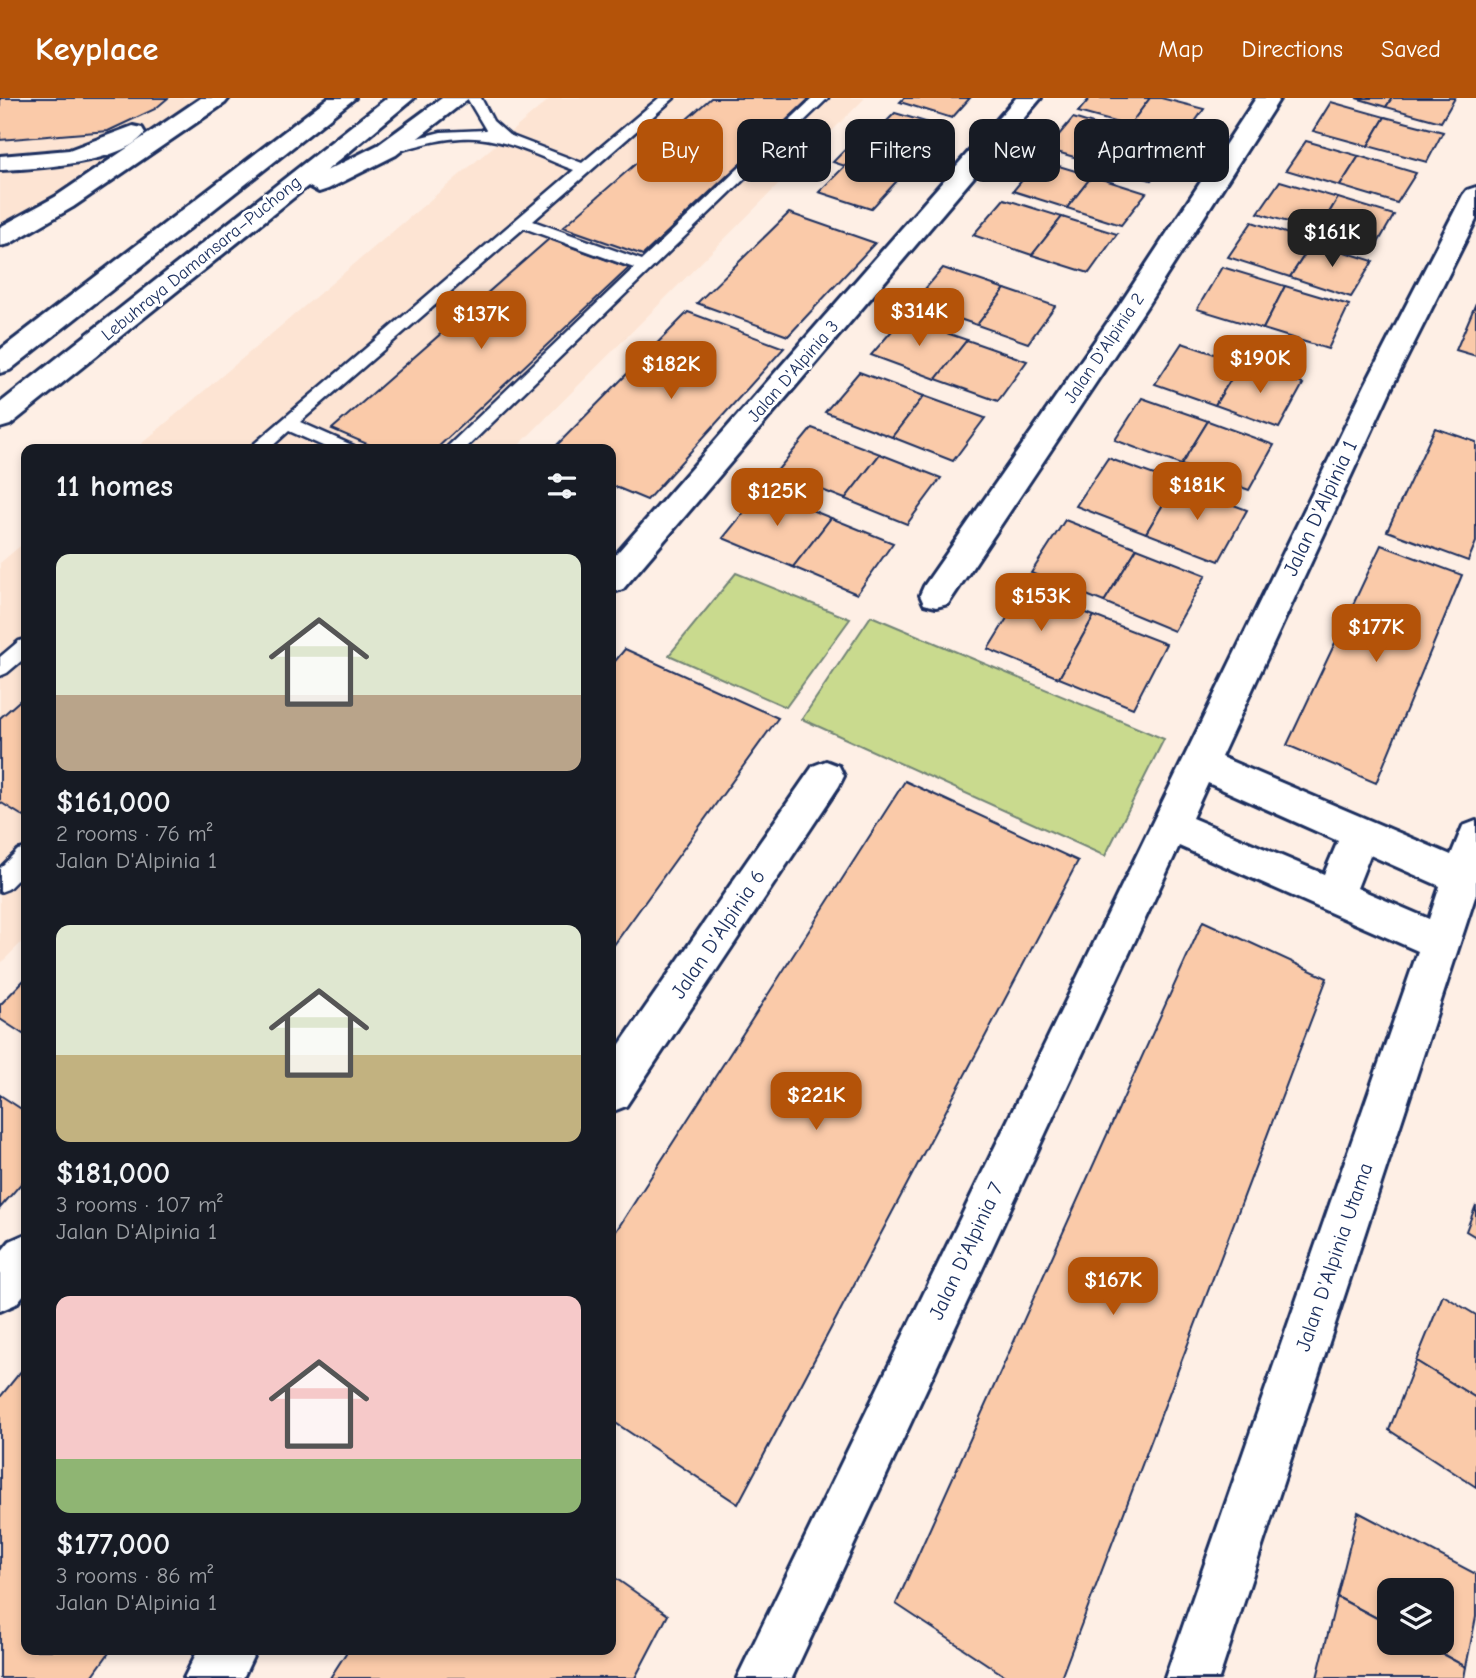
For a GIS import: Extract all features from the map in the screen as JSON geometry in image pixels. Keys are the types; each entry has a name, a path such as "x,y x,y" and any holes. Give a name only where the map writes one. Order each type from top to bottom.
{"main road":[{"path":"0,238 64,202 188,98"},
{"path":"0,163 42,171 141,139 217,98"},
{"name":"Lebuhraya Damansara–Puchong","path":"0,364 343,98"},
{"name":"Lebuhraya Damansara–Puchong","path":"0,418 402,98"},
{"path":"277,197 312,188 387,150 457,98"},
{"name":"Jalan D'Alpinia 3","path":"616,575 1029,98"},
{"name":"Jalan D'Alpinia 2","path":"936,595 1131,309 1268,98"},
{"name":"Jalan D'Alpinia 1","path":"1170,825 1379,385 1476,195"},
{"path":"0,218 20,200"},
{"path":"1199,763 1463,878"},
{"name":"Jalan D'Alpinia 6","path":"616,1085 826,776"},
{"path":"1170,825 1440,942"},
{"name":"Jalan D'Alpinia 7","path":"764,1678 1170,825"},
{"path":"1334,896 1360,834"},
{"name":"Jalan D'Alpinia Utama","path":"1192,1678 1476,837"},
{"path":"0,1288 21,1263"},
{"path":"211,1678 227,1655"}],"lane":[{"path":"474,98 487,123 507,141"},
{"path":"263,444 667,98"},
{"path":"459,444 821,98"},
{"path":"387,150 440,136 475,133 507,141 584,169"},
{"path":"521,222 645,267"},
{"path":"287,423 334,444"},
{"path":"0,668 21,650"},
{"path":"0,883 21,862"}],"shaded area":[{"path":"0,98 224,98 0,252"},
{"path":"551,98 865,98 831,132 831,119 737,119 737,182 781,182 520,444 141,444"},
{"path":"21,545 21,943 0,964 0,563"}],"green space":[{"path":"736,573 850,619 786,707 669,655"},
{"path":"871,616 1164,739 1105,856 802,719"}],"building":[{"path":"0,98 168,98 155,109 108,131 0,140"},
{"path":"711,98 810,98 788,119 737,119 737,167 723,180 723,119 687,119"},
{"path":"904,98 970,98 952,118 900,102"},
{"path":"1090,98 1150,98 1134,119 1104,119 1078,112"},
{"path":"1150,98 1161,98 1204,109 1197,119 1134,119"},
{"path":"1356,98 1392,98 1386,107"},
{"path":"1392,98 1455,98 1441,122 1386,107"},
{"path":"1331,102 1385,117 1368,146 1313,131"},
{"path":"895,113 915,119 889,119"},
{"path":"1385,117 1443,132 1427,162 1368,146"},
{"path":"1073,118 1076,119 1074,119 1074,157 1060,153 1060,134"},
{"path":"1306,141 1359,156 1340,186 1286,170"},
{"path":"845,150 845,166 833,162"},
{"path":"1359,156 1416,173 1397,203 1340,186"},
{"path":"637,162 637,182 721,182 643,255 563,227"},
{"path":"845,166 845,182 896,182 871,209 819,192"},
{"path":"1060,166 1074,171 1074,182 1087,182 1067,208 1013,191 1021,182 1060,182"},
{"path":"1280,181 1338,198 1318,231 1258,213"},
{"path":"1087,182 1111,182 1146,193 1121,225 1067,208"},
{"path":"1338,198 1394,215 1375,248 1318,231"},
{"path":"1004,199 1062,217 1032,255 973,235"},
{"path":"789,213 875,243 788,336 697,303"},
{"path":"1062,217 1117,234 1089,273 1032,255"},
{"path":"1252,222 1313,242 1290,277 1228,257"},
{"path":"549,239 629,268 441,444 367,444 332,429"},
{"path":"1313,242 1373,261 1351,297 1290,277"},
{"path":"1222,267 1285,286 1263,329 1197,309"},
{"path":"943,268 1005,289 977,325 913,303"},
{"path":"1285,286 1349,305 1328,349 1263,329"},
{"path":"1005,289 1055,306 1028,343 977,325"},
{"path":"1476,303 1476,356 1456,350"},
{"path":"688,312 784,348 647,500 616,487 616,444 558,444"},
{"path":"903,318 967,340 936,379 871,355"},
{"path":"967,340 1027,361 998,401 936,379"},
{"path":"1182,343 1241,363 1215,405 1155,384"},
{"path":"1241,363 1303,384 1279,428 1215,405"},
{"path":"859,372 924,396 892,437 825,412"},
{"path":"924,396 985,418 953,461 892,437"},
{"path":"1142,398 1208,421 1181,465 1115,440"},
{"path":"1208,421 1274,445 1249,490 1181,465"},
{"path":"812,428 880,454 845,499 776,472"},
{"path":"1435,428 1476,442 1476,542 1468,561 1387,531"},
{"path":"880,454 941,478 907,524 845,499"},
{"path":"1108,458 1176,483 1146,533 1076,506"},
{"path":"1176,483 1247,510 1219,561 1146,533"},
{"path":"762,490 831,518 793,567 723,538"},
{"path":"831,518 893,543 857,594 793,567"},
{"path":"1065,520 1137,548 1104,602 1031,573"},
{"path":"1381,545 1462,575 1376,783 1287,745"},
{"path":"1137,548 1206,575 1174,631 1104,602"},
{"path":"1025,589 1094,616 1059,678 988,649"},
{"path":"1094,616 1166,644 1133,708 1059,678"},
{"path":"625,649 778,718 616,942 616,660"},
{"path":"21,699 21,815 0,802 0,718"},
{"path":"905,781 1078,861 738,1504 616,1423 616,1231"},
{"path":"1203,921 1327,978 1061,1678 1008,1678 896,1604"},
{"path":"21,983 21,1033 0,1019 0,1005"},
{"path":"0,1095 21,1109 21,1184 0,1208"},
{"path":"1476,1205 1476,1237 1466,1231"},
{"path":"1443,1295 1476,1315 1476,1398 1416,1361"},
{"path":"1416,1361 1476,1398 1476,1487 1389,1430"},
{"path":"21,1371 21,1655 107,1655 91,1678 0,1678 0,1397"},
{"path":"1358,1512 1476,1574 1476,1617 1466,1667 1444,1655 1454,1655 1454,1578 1377,1578 1377,1618 1337,1597"},
{"path":"616,1579 668,1615 635,1678 330,1678 345,1655 616,1655"},
{"path":"1337,1597 1377,1618 1377,1655 1444,1655 1466,1667 1464,1678 1317,1678"}]}
